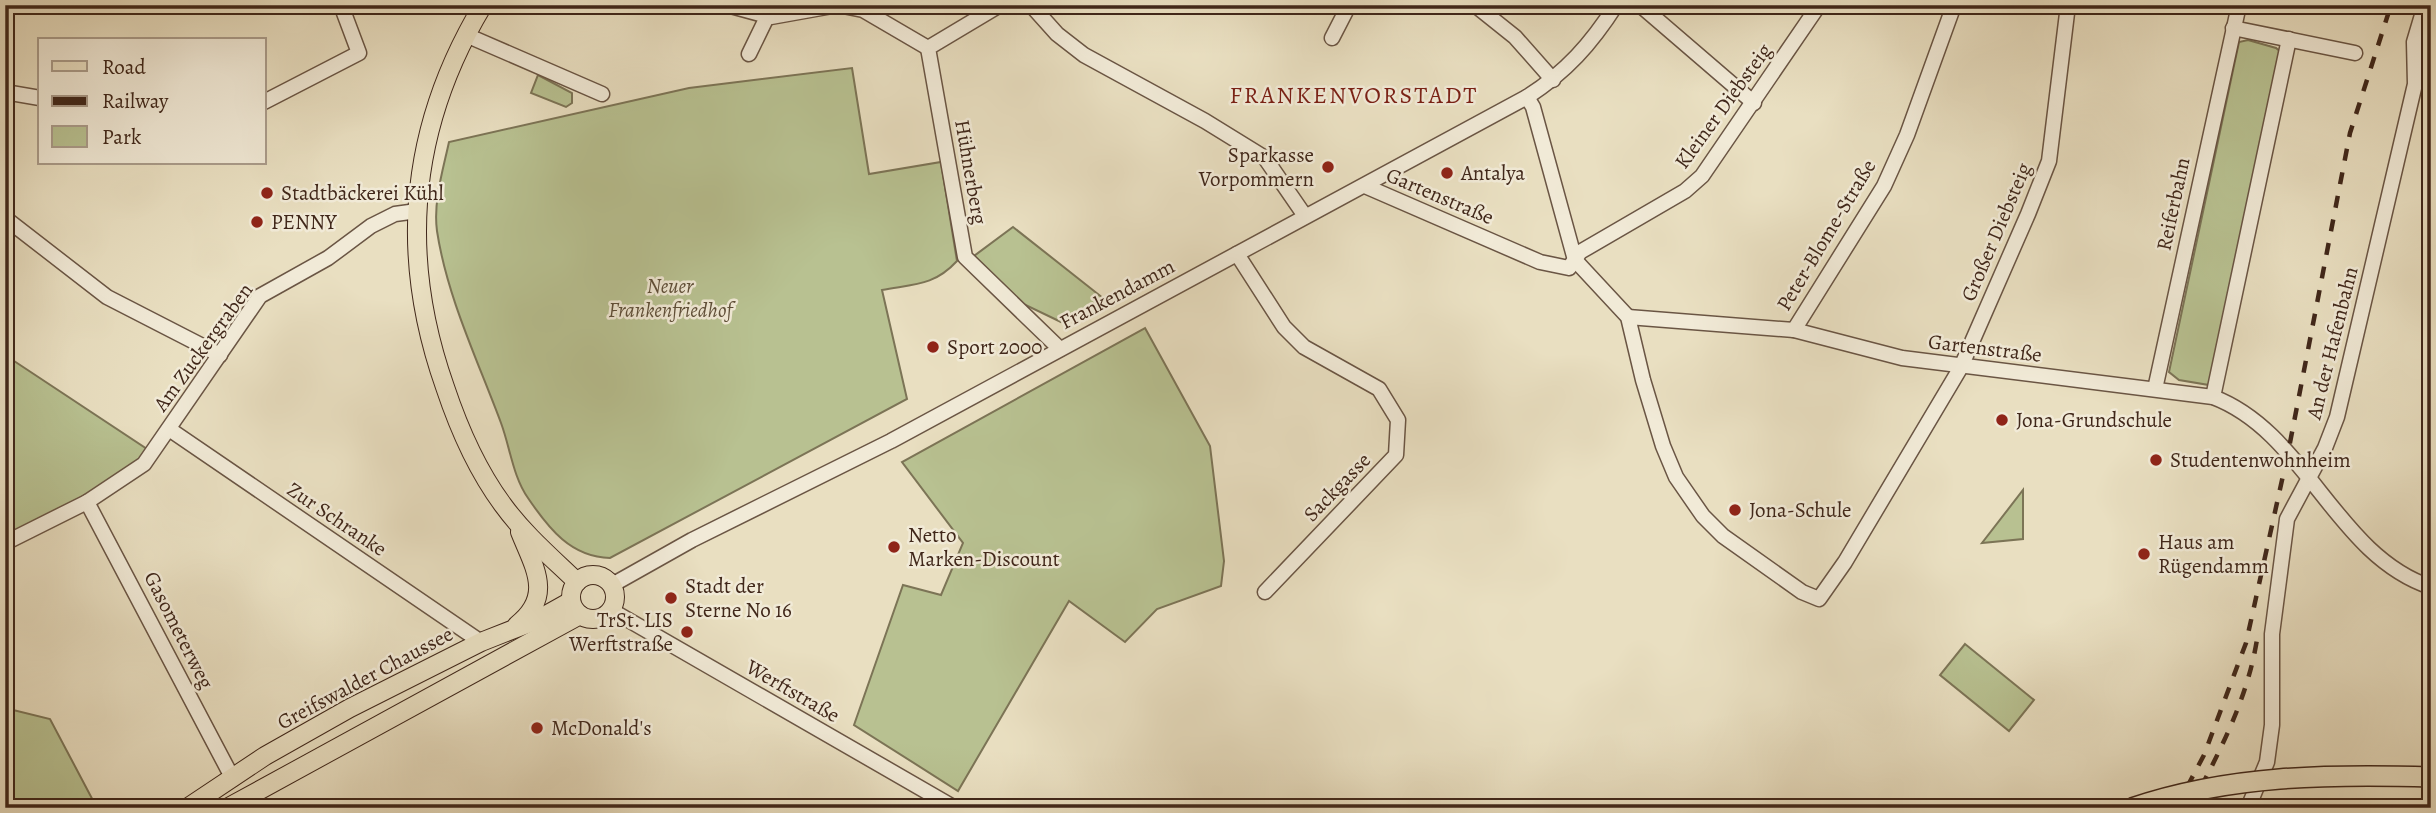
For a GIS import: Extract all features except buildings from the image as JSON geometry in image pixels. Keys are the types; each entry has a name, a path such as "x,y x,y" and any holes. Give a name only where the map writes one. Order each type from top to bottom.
{"highway":[{"path":"2132,808 2172,794 2262,778 2431,777"}],"main road":[{"path":"483,5 466,35 433,111 422,159 417,211 419,282 440,373 478,467 516,522 577,582 576,608"},
{"path":"514,627 531,614 540,592 516,522"},
{"path":"576,608 597,619 611,610 615,597 611,585 595,575 577,582"},
{"path":"227,808 576,608"},
{"name":"Greifswalder Chaussee","path":"187,808 265,756 350,708 514,627 576,608"}],"street":[{"path":"266,101 359,53 341,5"},
{"path":"727,5 766,16 838,5 852,7 863,10 928,48 1000,5"},
{"path":"1031,5 1057,34 1084,55 1225,132 1265,158 1306,216"},
{"path":"1332,38 1349,5"},
{"path":"1475,5 1515,37 1553,80"},
{"name":"Frankendamm","path":"611,585 684,544 891,441 1527,97 1553,80 1581,55 1616,5"},
{"path":"1640,5 1754,103"},
{"name":"Kleiner Diebsteig","path":"1575,260 1580,252 1685,191 1702,176 1819,5"},
{"name":"Peter-Blome-Straße","path":"1794,330 1884,186 1906,135 1954,5"},
{"name":"Reiferbahn","path":"2155,389 2239,5"},
{"name":"An der Hafenbahn","path":"2248,808 2267,762 2272,725 2272,634 2287,519 2332,432 2337,417 2415,84 2414,42 2425,5"},
{"name":"Großer Diebsteig","path":"1628,317 1663,446 1683,490 1723,536 1802,592 1819,599 1845,562 1961,367 2049,161 2067,6"},
{"path":"749,54 766,16"},
{"path":"2233,28 2355,53"},
{"path":"466,35 602,94"},
{"path":"2213,397 2290,39"},
{"name":"Hühnerberg","path":"928,48 965,257 1060,349"},
{"path":"5,92 38,97"},
{"path":"1527,97 1533,107 1575,260 1628,317"},
{"name":"Gartenstraße","path":"1365,186 1540,262 1569,268 1575,260"},
{"name":"Am Zuckergraben","path":"169,429 260,296 328,258 371,226 395,214 417,211"},
{"path":"5,218 107,297 220,355"},
{"name":"Sackgasse","path":"1237,254 1284,327 1326,362 1378,388 1398,420 1396,455 1265,592"},
{"name":"Gartenstraße","path":"1628,317 1794,330 1865,351 1961,367 2213,397 2251,417 2309,477 2379,558 2395,572 2431,587"},
{"path":"5,543 87,502 144,464 169,429"},
{"name":"Zur Schranke","path":"169,429 481,642"},
{"name":"Gasometerweg","path":"87,502 233,779"},
{"name":"Werftstraße","path":"611,610 955,808"}],"green space":[{"path":"2248,40 2276,48 2282,53 2209,385 2179,380 2169,372 2239,42"},
{"name":"Neuer Frankenfriedhof","path":"852,68 869,174 941,162 957,261 932,280 882,290 907,399 610,558 584,553 572,547 544,520 523,490 448,280 437,231 436,209 449,142 689,88"},
{"path":"538,75 572,93 572,103 566,107 531,93"},
{"path":"1013,227 1103,298 1061,322 1013,299 974,256"},
{"path":"1145,328 1210,446 1224,561 1221,586 1157,609 1125,642 1069,601 958,791 854,725 903,585 941,595 963,543 902,462"},
{"path":"5,355 153,453 144,464 5,543"},
{"path":"2023,490 2023,539 1982,543"},
{"path":"1965,644 2034,700 2009,731 1940,675"},
{"path":"5,708 50,719 97,808 5,808"}],"railway":[{"path":"2176,808 2204,755 2246,643 2288,453 2350,133 2391,5"},
{"path":"2190,808 2240,701 2254,657 2258,633"}],"place":[{"name":"Sparkasse Vorpommern","path":"1328,167"},
{"name":"Antalya","path":"1447,173"},
{"name":"Stadtbäckerei Kühl","path":"267,193"},
{"name":"PENNY","path":"257,222"},
{"name":"Sport 2000","path":"933,347"},
{"name":"Jona-Grundschule","path":"2002,420"},
{"name":"Studentenwohnheim","path":"2156,460"},
{"name":"Jona-Schule","path":"1735,510"},
{"name":"Netto Marken-Discount","path":"894,547"},
{"name":"Haus am Rügendamm","path":"2144,554"},
{"name":"Stadt der Sterne No 16","path":"671,598"},
{"name":"TrSt. LIS Werftstraße","path":"687,632"},
{"name":"McDonald's","path":"537,728"}],"district":[{"name":"FRANKENVORSTADT","path":"1354,95"}]}
